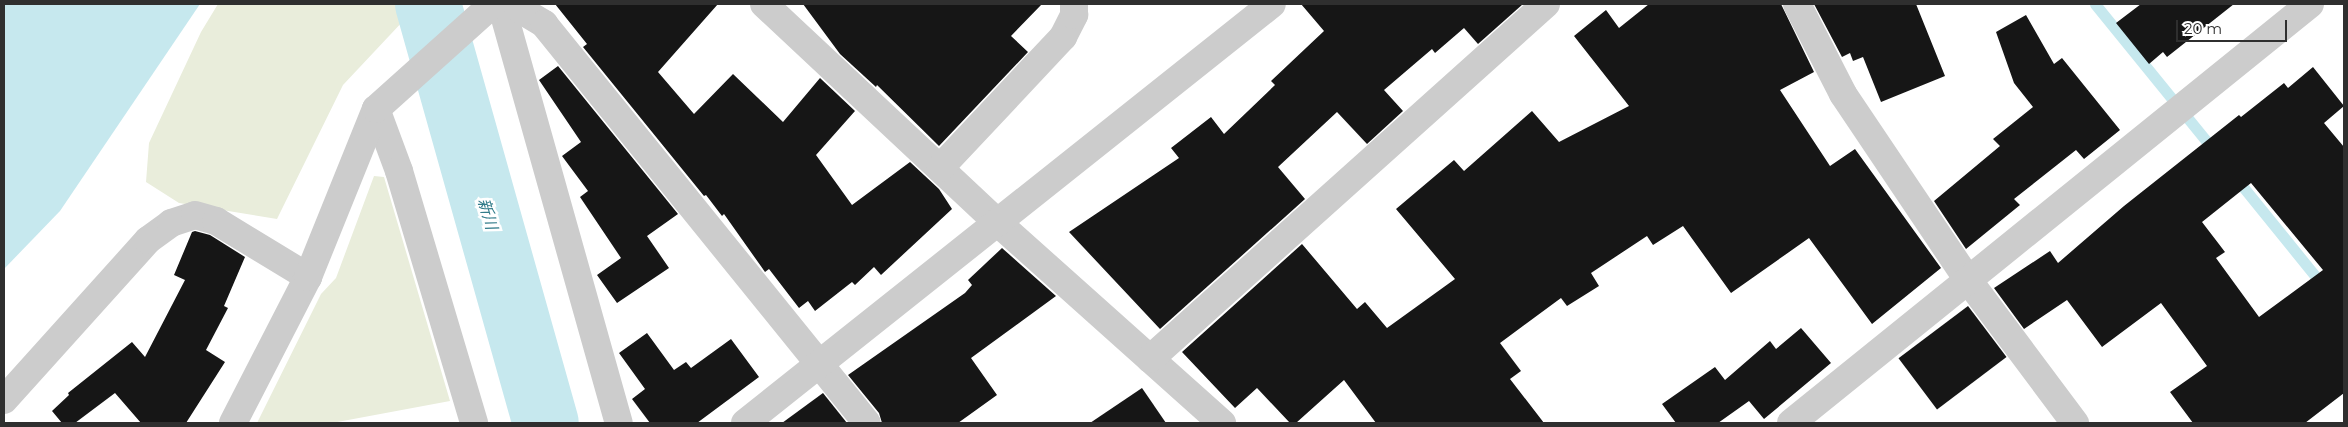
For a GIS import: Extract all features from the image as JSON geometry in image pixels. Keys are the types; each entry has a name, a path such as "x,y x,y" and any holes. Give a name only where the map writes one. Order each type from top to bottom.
{"street":[{"path":"511,4 544,24 867,423"},
{"path":"764,4 997,222 1222,423"},
{"path":"940,168 1063,37 1074,15 1074,4"},
{"path":"745,423 1272,4"},
{"path":"1150,359 1546,4"},
{"path":"1797,4 1842,94 1968,280 2074,423"},
{"path":"1791,423 2310,4"},
{"path":"233,423 308,277 376,108 492,7 619,423"},
{"path":"376,108 399,171 474,423"},
{"path":"4,400 148,240 171,223 195,215 216,221 308,277"}],"green space":[{"path":"218,4 402,4 405,19 343,85 277,219 179,203 146,182 149,143 201,32"},
{"path":"374,176 384,177 450,401 332,423 257,423 321,294 336,278"}],"water":[{"path":"4,4 200,4 60,211 4,269"}],"building":[{"path":"555,4 718,4 658,72 694,114 733,74 783,122 820,78 855,111 816,155 852,205 910,162 939,189 952,209 881,275 874,267 855,285 852,282 815,311 808,301 799,308 769,269 765,272 724,214 722,216 706,195 704,196 583,47 587,44"},
{"path":"803,4 1042,4 1011,36 1028,52 939,146 877,85 876,87 840,54"},
{"path":"1301,4 1523,4 1478,44 1464,28 1435,53 1432,49 1384,90 1403,111 1367,144 1337,112 1278,167 1305,199 1160,329 1069,232 1179,158 1171,148 1211,117 1224,134 1275,85 1271,81 1324,31"},
{"path":"1649,4 1781,4 1814,72 1780,90 1830,166 1855,149 1941,268 1872,324 1809,238 1731,293 1683,226 1653,245 1647,236 1591,273 1599,286 1567,306 1561,298 1500,343 1521,371 1510,379 1544,423 1376,423 1344,380 1296,423 1290,423 1257,388 1235,408 1182,352 1302,244 1357,309 1365,302 1387,328 1455,279 1396,209 1454,160 1464,171 1532,111 1559,142 1629,106 1574,36 1606,10 1619,28"},
{"path":"1814,4 1916,4 1945,76 1881,102 1863,57 1853,61 1850,53 1842,57"},
{"path":"2141,4 2234,4 2167,57 2163,52 2149,64 2116,23"},
{"path":"2026,15 2054,64 2062,58 2120,130 2084,159 2076,150 2014,199 2020,205 1966,249 1934,201 2000,146 1993,139 2033,107 2014,83 1996,32"},
{"path":"558,66 678,214 647,236 669,268 617,303 597,275 621,258 580,197 588,191 562,156 581,142 539,80"},
{"path":"2313,67 2344,106 2324,123 2344,147 2344,393 2305,423 2193,423 2170,392 2207,366 2161,303 2102,347 2067,300 2024,329 1994,288 2050,251 2058,263 2124,206 2239,115 2241,117 2284,83 2288,88","holes":["2251,183 2323,270 2259,317 2216,258 2225,252 2202,222"]},
{"path":"192,232 210,235 245,257 224,306 228,308 206,350 225,362 186,423 141,423 115,393 75,423 62,423 52,411 69,395 68,393 132,342 145,357 185,280 174,275"},
{"path":"1002,248 1056,296 971,358 997,395 958,423 882,423 879,413 848,375 965,293 972,285 968,280"},
{"path":"1968,306 2007,357 1937,409 1899,358"},
{"path":"1801,328 1831,363 1764,419 1749,401 1718,423 1676,423 1662,404 1715,367 1725,380 1770,341 1776,349"},
{"path":"647,333 674,370 686,362 691,368 731,339 759,377 697,423 650,423 632,399 645,389 619,353"},
{"path":"1142,388 1166,423 1090,423"},
{"path":"823,393 847,423 782,423"}],"waterway":[{"name":"新川","path":"428,4 546,423"},
{"path":"2095,4 2216,153"},
{"path":"2235,177 2324,287"}]}
